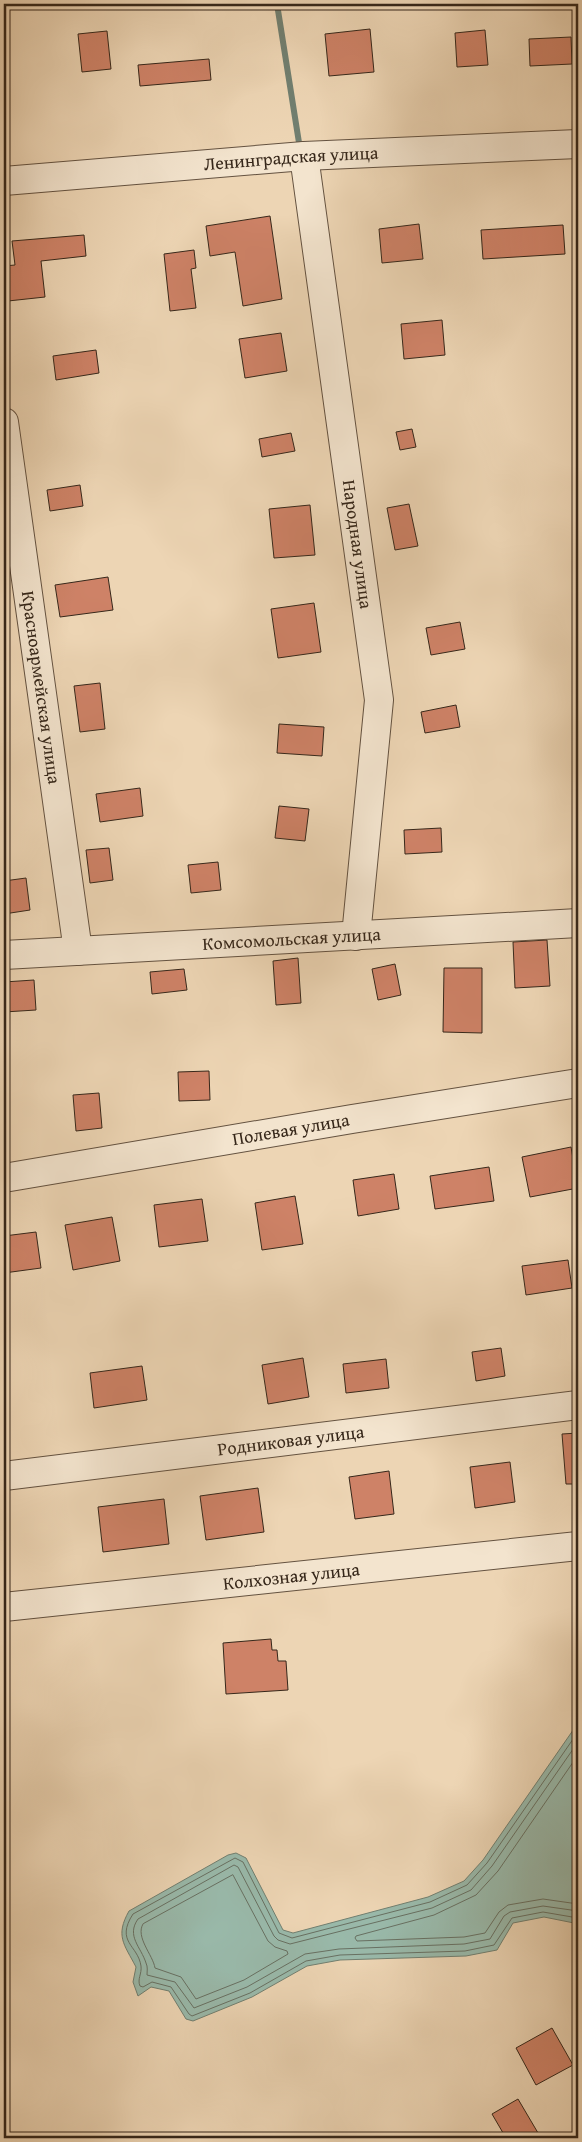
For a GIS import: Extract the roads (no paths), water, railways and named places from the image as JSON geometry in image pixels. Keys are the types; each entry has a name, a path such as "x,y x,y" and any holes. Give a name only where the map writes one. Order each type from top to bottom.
{"street":[{"name":"Ленинградская улица","path":"4,180 304,156 578,144"},
{"name":"Народная улица","path":"304,156 379,700 356,936"},
{"name":"Красноармейская улица","path":"4,422 78,951"},
{"name":"Комсомольская улица","path":"4,955 578,924"},
{"name":"Полевая улица","path":"4,1178 362,1117 578,1083"},
{"name":"Родниковая улица","path":"4,1476 578,1405"},
{"name":"Колхозная улица","path":"4,1607 578,1546"}],"water":[{"path":"578,1723 578,1922 574,1923 544,1917 513,1923 497,1950 466,1956 340,1960 307,1966 252,1997 193,2021 186,2019 169,1991 151,1987 138,1996 133,1982 136,1967 125,1946 122,1934 122,1927 129,1911 228,1855 236,1853 246,1858 283,1930 293,1933 428,1897 464,1881 483,1860"}],"waterway":[{"path":"277,4 300,149"}]}
